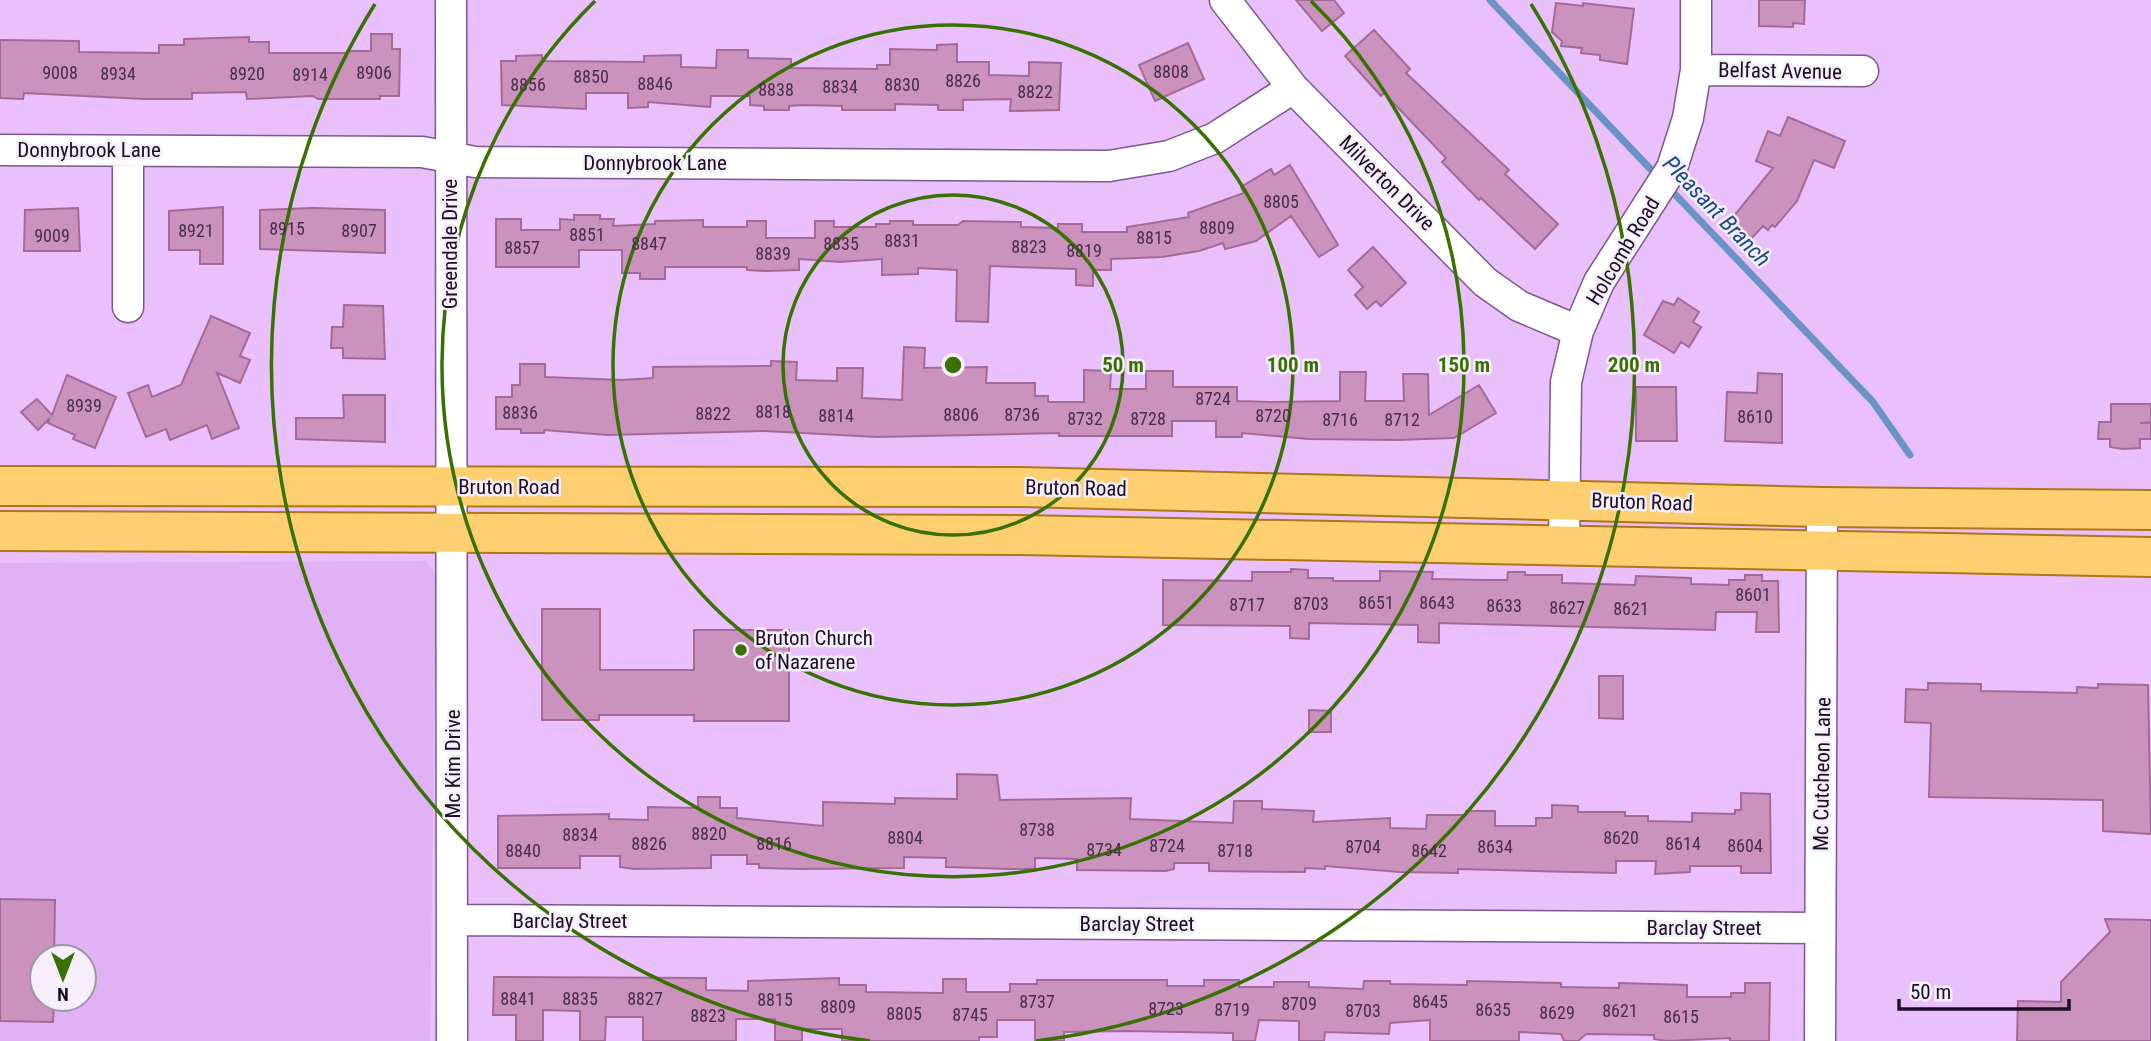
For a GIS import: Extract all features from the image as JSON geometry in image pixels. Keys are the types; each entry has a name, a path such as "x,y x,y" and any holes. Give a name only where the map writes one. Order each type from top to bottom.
{"main road":[{"name":"Bruton Road","path":"0,485 1021,487 1822,507 2151,510"},
{"path":"76,485 76,531"},
{"path":"1021,487 1021,535"},
{"path":"0,531 1021,535 2151,557"}],"street":[{"name":"Greendale Drive","path":"451,0 451,487"},
{"name":"Milverton Drive","path":"1225,0 1293,88 1485,282 1520,306 1578,331"},
{"name":"Holcomb Road","path":"1564,546 1566,382 1578,331 1599,282 1672,168 1688,118 1696,70 1696,0"},
{"name":"Belfast Avenue","path":"1696,70 1863,71"},
{"name":"Donnybrook Lane","path":"0,150 422,152 475,162 1109,166 1169,156 1214,138 1293,88"},
{"path":"128,151 128,307"},
{"name":"Mc Kim Drive","path":"451,487 454,920 452,1041"},
{"name":"Mc Cutcheon Lane","path":"1820,1041 1822,507"},
{"name":"Barclay Street","path":"454,920 1820,928"}],"shaded area":[{"path":"426,561 436,575 430,1041 0,1041 0,563"}],"building":[{"path":"1296,0 1334,0 1344,13 1322,31"},
{"path":"1759,0 1805,0 1804,24 1793,23 1793,27 1759,26"},
{"path":"1556,3 1634,9 1627,64 1600,60 1600,55 1581,53 1582,48 1561,46 1562,41 1552,32"},
{"path":"1374,30 1410,69 1406,73 1509,170 1505,174 1558,224 1535,249 1481,198 1479,200 1442,162 1446,158 1384,93 1381,96 1345,56"},
{"path":"371,34 392,34 392,49 400,49 399,96 380,96 380,99 318,99 313,96 247,99 246,92 192,93 192,99 144,99 24,93 23,99 0,98 0,40 79,41 79,52 159,53 159,45 184,45 184,39 249,37 249,42 269,42 269,53 348,53 371,51"},
{"path":"1188,43 1204,79 1155,101 1139,65"},
{"path":"957,44 957,62 989,62 989,75 1029,76 1029,62 1061,63 1059,110 1010,111 1011,99 963,100 963,110 938,110 938,105 895,104 895,110 842,110 842,106 802,105 789,106 789,110 764,110 764,106 750,105 750,96 711,96 710,107 648,102 648,107 628,108 628,93 586,93 586,109 502,105 501,61 516,61 516,56 542,55 542,61 644,62 644,56 681,55 681,67 716,68 717,50 748,50 748,58 791,59 791,68 877,69 877,65 890,65 890,49 937,50 937,45"},
{"path":"1788,117 1845,141 1834,168 1814,160 1797,201 1775,227 1772,225 1768,230 1763,226 1749,241 1729,222 1773,168 1756,161 1768,131 1780,136"},
{"path":"1290,165 1338,245 1319,257 1291,216 1256,241 1225,249 1223,243 1199,251 1162,257 1111,259 1111,270 1093,270 1093,286 1076,285 1076,269 990,266 988,322 956,321 957,270 918,268 918,274 882,275 882,259 840,262 799,259 799,270 665,267 665,279 640,279 640,273 622,273 622,250 579,250 579,267 496,267 496,219 521,219 521,230 560,230 560,219 574,220 574,215 600,215 600,219 614,219 613,226 655,224 655,221 703,220 703,227 747,227 747,221 766,221 766,238 815,238 815,221 834,221 834,227 876,227 876,224 890,224 890,221 913,221 913,225 958,225 963,221 1021,222 1021,227 1058,228 1058,224 1082,224 1082,232 1127,232 1127,227 1189,217 1188,213 1244,193 1241,187 1271,169 1274,175"},
{"path":"223,207 223,264 200,264 200,250 169,250 169,211"},
{"path":"78,208 80,251 24,251 25,210"},
{"path":"260,210 385,210 385,253 260,249"},
{"path":"1373,247 1406,283 1381,306 1376,301 1367,309 1355,295 1363,287 1348,270"},
{"path":"1678,298 1699,312 1693,322 1701,327 1689,347 1681,342 1674,353 1644,335 1663,301 1674,305"},
{"path":"344,305 383,306 385,359 343,358 343,348 331,348 332,327 343,327"},
{"path":"211,316 250,333 240,356 250,360 240,383 217,373 239,428 212,439 207,425 170,440 166,429 146,437 128,393 148,385 152,397 181,385"},
{"path":"904,347 925,348 924,368 987,367 986,383 1035,383 1035,396 1048,396 1048,402 1084,402 1084,370 1111,371 1110,389 1146,389 1146,371 1173,371 1173,387 1237,387 1237,401 1271,402 1340,401 1340,372 1366,372 1365,401 1404,401 1403,374 1428,374 1429,415 1479,385 1496,413 1454,438 1397,440 1308,439 1242,433 1242,437 1216,437 1216,421 1172,421 1172,436 1059,436 1059,433 877,437 765,431 607,435 544,430 544,433 521,433 521,429 496,429 496,397 512,397 512,385 520,385 520,364 545,364 545,377 622,380 653,378 653,367 771,366 771,361 797,362 796,380 837,381 837,368 863,368 862,398 902,400"},
{"path":"1758,373 1782,374 1782,443 1725,441 1727,392 1757,393"},
{"path":"67,375 116,397 95,448 73,439 75,435 48,423 50,418 38,430 21,412 37,399 52,415"},
{"path":"1636,387 1676,387 1677,441 1636,441"},
{"path":"343,395 385,395 385,442 296,439 296,418 344,418"},
{"path":"2111,404 2151,404 2151,422 2140,423 2151,423 2151,439 2140,439 2140,448 2122,449 2110,447 2110,439 2098,439 2099,422 2111,422"},
{"path":"1291,569 1308,570 1308,578 1333,578 1333,581 1380,581 1380,571 1433,572 1432,579 1483,580 1507,580 1508,572 1525,572 1525,575 1562,575 1562,583 1635,585 1636,576 1691,578 1691,584 1729,585 1729,580 1745,580 1745,575 1762,575 1762,581 1778,581 1779,632 1756,632 1757,612 1716,612 1715,630 1439,623 1439,643 1418,642 1418,625 1309,623 1309,639 1290,638 1290,626 1163,625 1163,580 1252,581 1252,572 1291,572"},
{"name":"Bruton Church of Nazarene","path":"542,609 600,609 600,670 694,670 694,630 789,630 789,721 694,721 694,715 599,715 599,720 542,720"},
{"path":"1599,676 1623,676 1623,719 1599,718"},
{"path":"1928,683 1981,684 1981,691 2077,693 2077,687 2098,688 2098,684 2148,685 2151,834 2103,831 2103,800 1929,797 1931,723 1905,722 1906,689 1928,690"},
{"path":"1309,710 1331,711 1331,732 1309,732"},
{"path":"957,774 997,775 1000,800 1131,798 1130,819 1233,823 1234,801 1262,801 1262,809 1314,811 1313,822 1390,818 1390,828 1426,829 1427,815 1466,815 1466,811 1495,811 1495,826 1536,826 1536,818 1552,818 1552,805 1578,806 1578,812 1625,812 1625,816 1648,816 1648,821 1692,822 1692,813 1735,814 1735,810 1741,810 1741,793 1770,794 1771,873 1741,873 1741,866 1690,866 1690,872 1655,874 1656,861 1616,861 1616,873 1458,869 1458,873 1400,872 1325,866 1325,869 1305,868 1305,872 1209,871 1209,863 1174,863 1174,869 1166,871 1077,870 1077,859 1035,858 1035,869 1009,869 946,867 946,858 904,857 904,868 801,869 759,868 759,864 747,864 747,855 711,855 711,868 634,869 620,867 620,856 580,856 580,868 498,868 498,816 609,814 609,819 648,820 648,807 698,808 698,797 720,797 720,808 737,808 737,818 823,826 823,802 895,804 895,798 957,799"},
{"path":"0,899 55,900 54,943 28,943 28,1013 53,1013 53,1022 0,1021"},
{"path":"2105,919 2151,920 2151,1041 2017,1041 2018,1001 2061,1002 2061,982 2110,932"},
{"path":"494,977 706,978 706,990 748,991 748,981 839,978 839,985 866,985 866,992 943,993 943,979 966,979 966,992 1010,992 1010,984 1037,984 1037,980 1167,980 1167,986 1204,986 1204,980 1239,980 1239,987 1274,987 1274,982 1309,982 1309,987 1363,989 1364,981 1467,985 1467,981 1561,983 1561,987 1619,988 1619,983 1687,985 1687,997 1731,997 1731,993 1745,993 1745,983 1770,983 1769,1041 1730,1041 1730,1038 1667,1041 1654,1039 1654,1035 1586,1034 1578,1041 1564,1041 1561,1034 1519,1032 1519,1041 1430,1041 1430,1020 1390,1023 1389,1034 1325,1032 1324,1041 1299,1041 1299,1021 1259,1020 1255,1041 1233,1041 1233,1033 1128,1031 1064,1032 1064,1041 1035,1041 1035,1020 997,1020 997,1037 979,1037 979,1041 842,1041 842,1029 802,1029 802,1041 775,1041 775,1019 736,1019 736,1041 643,1041 643,1017 606,1017 605,1041 580,1041 580,1011 543,1010 543,1041 516,1041 516,1015 493,1015"}],"waterway":[{"name":"Pleasant Branch","path":"1490,0 1658,177"},
{"name":"Pleasant Branch","path":"1669,188 1873,402 1910,455"}],"place":[{"name":"Bruton Church of Nazarene","path":"741,650"}]}
